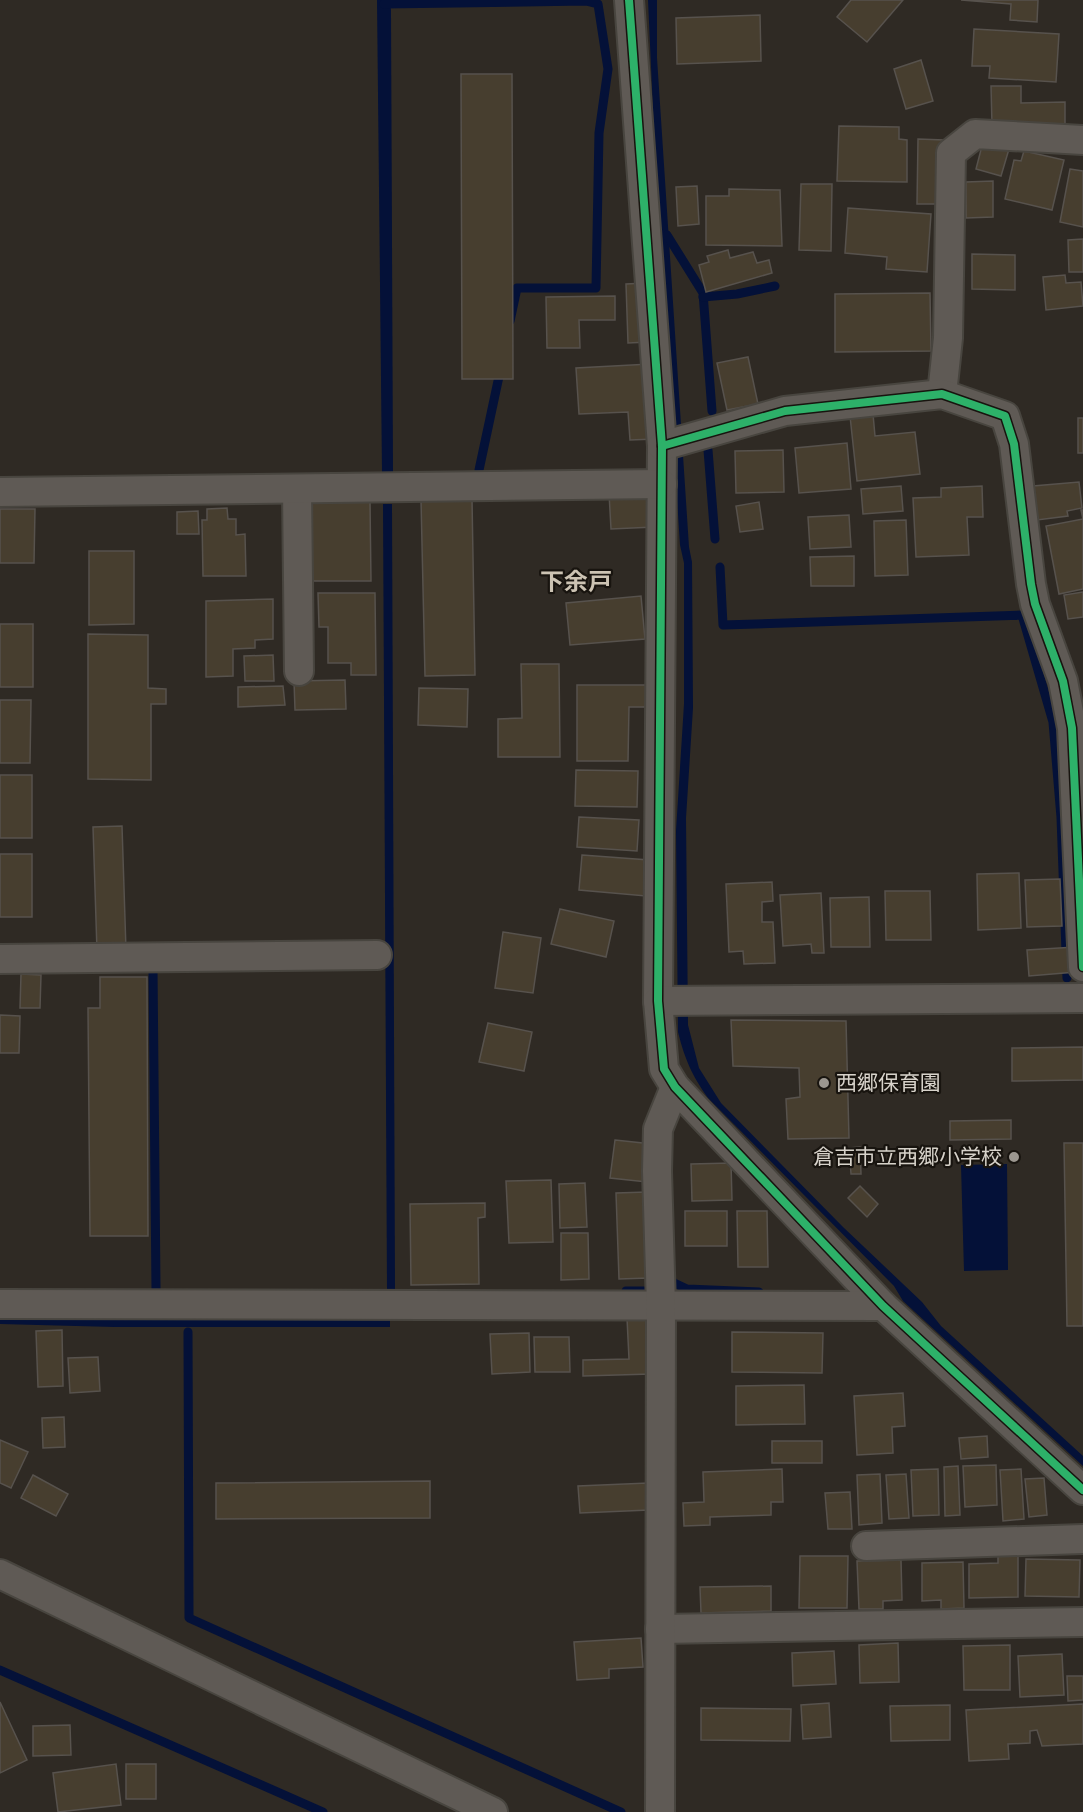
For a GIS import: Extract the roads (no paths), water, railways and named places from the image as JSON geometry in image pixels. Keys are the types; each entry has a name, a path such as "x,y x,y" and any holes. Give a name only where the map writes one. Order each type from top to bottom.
{"street":[{"path":"629,0 662,446 658,1001 664,1069 675,1087 883,1306 1083,1490"},
{"path":"942,394 948,338 951,153 975,134 1083,140"},
{"path":"662,446 785,411 942,394 1005,416 1014,444 1035,604 1063,681 1072,728 1083,967"},
{"path":"0,492 662,484"},
{"path":"297,489 299,671"},
{"path":"0,959 377,955"},
{"path":"658,1001 1083,998"},
{"path":"660,1812 661,1306 658,1129 675,1087"},
{"path":"0,1304 883,1306"},
{"path":"866,1546 1083,1539"},
{"path":"0,1574 493,1812"},
{"path":"660,1629 1083,1622"}],"water":[{"path":"377,0 390,0 391,11 393,472 382,473"},
{"path":"648,0 657,0 657,58 689,547 692,562 693,708 686,818 688,1025 699,1068 721,1103 843,1227 922,1302 941,1326 1083,1456 1083,1466 903,1301 894,1286 708,1098 686,1059 678,1032 676,831 684,704 684,563 680,545 655,154"},
{"path":"383,504 392,504 395,1291 387,1292"},
{"path":"1007,1164 1008,1270 964,1271 961,1165"},
{"path":"0,1316 171,1319 390,1318 390,1327 114,1327 0,1324"}],"waterway":[{"path":"384,4 586,1 598,4 608,69 599,133 596,288 517,288 510,321"},
{"path":"667,235 703,293 712,411"},
{"path":"703,297 737,294 775,286"},
{"path":"479,470 501,367"},
{"path":"708,450 715,539"},
{"path":"720,567 723,625 1022,615 1053,722 1061,817 1067,978"},
{"path":"153,969 156,1289"},
{"path":"671,1273 672,1282 687,1289 759,1292"},
{"path":"626,1291 644,1291"},
{"path":"188,1332 189,1618 621,1812"},
{"path":"0,1670 323,1812"}],"place":[{"name":"西郷保育園","path":"824,1083"},
{"name":"倉吉市立西郷小学校","path":"1014,1157"}],"district":[{"name":"下余戸","path":"576,582"}]}
